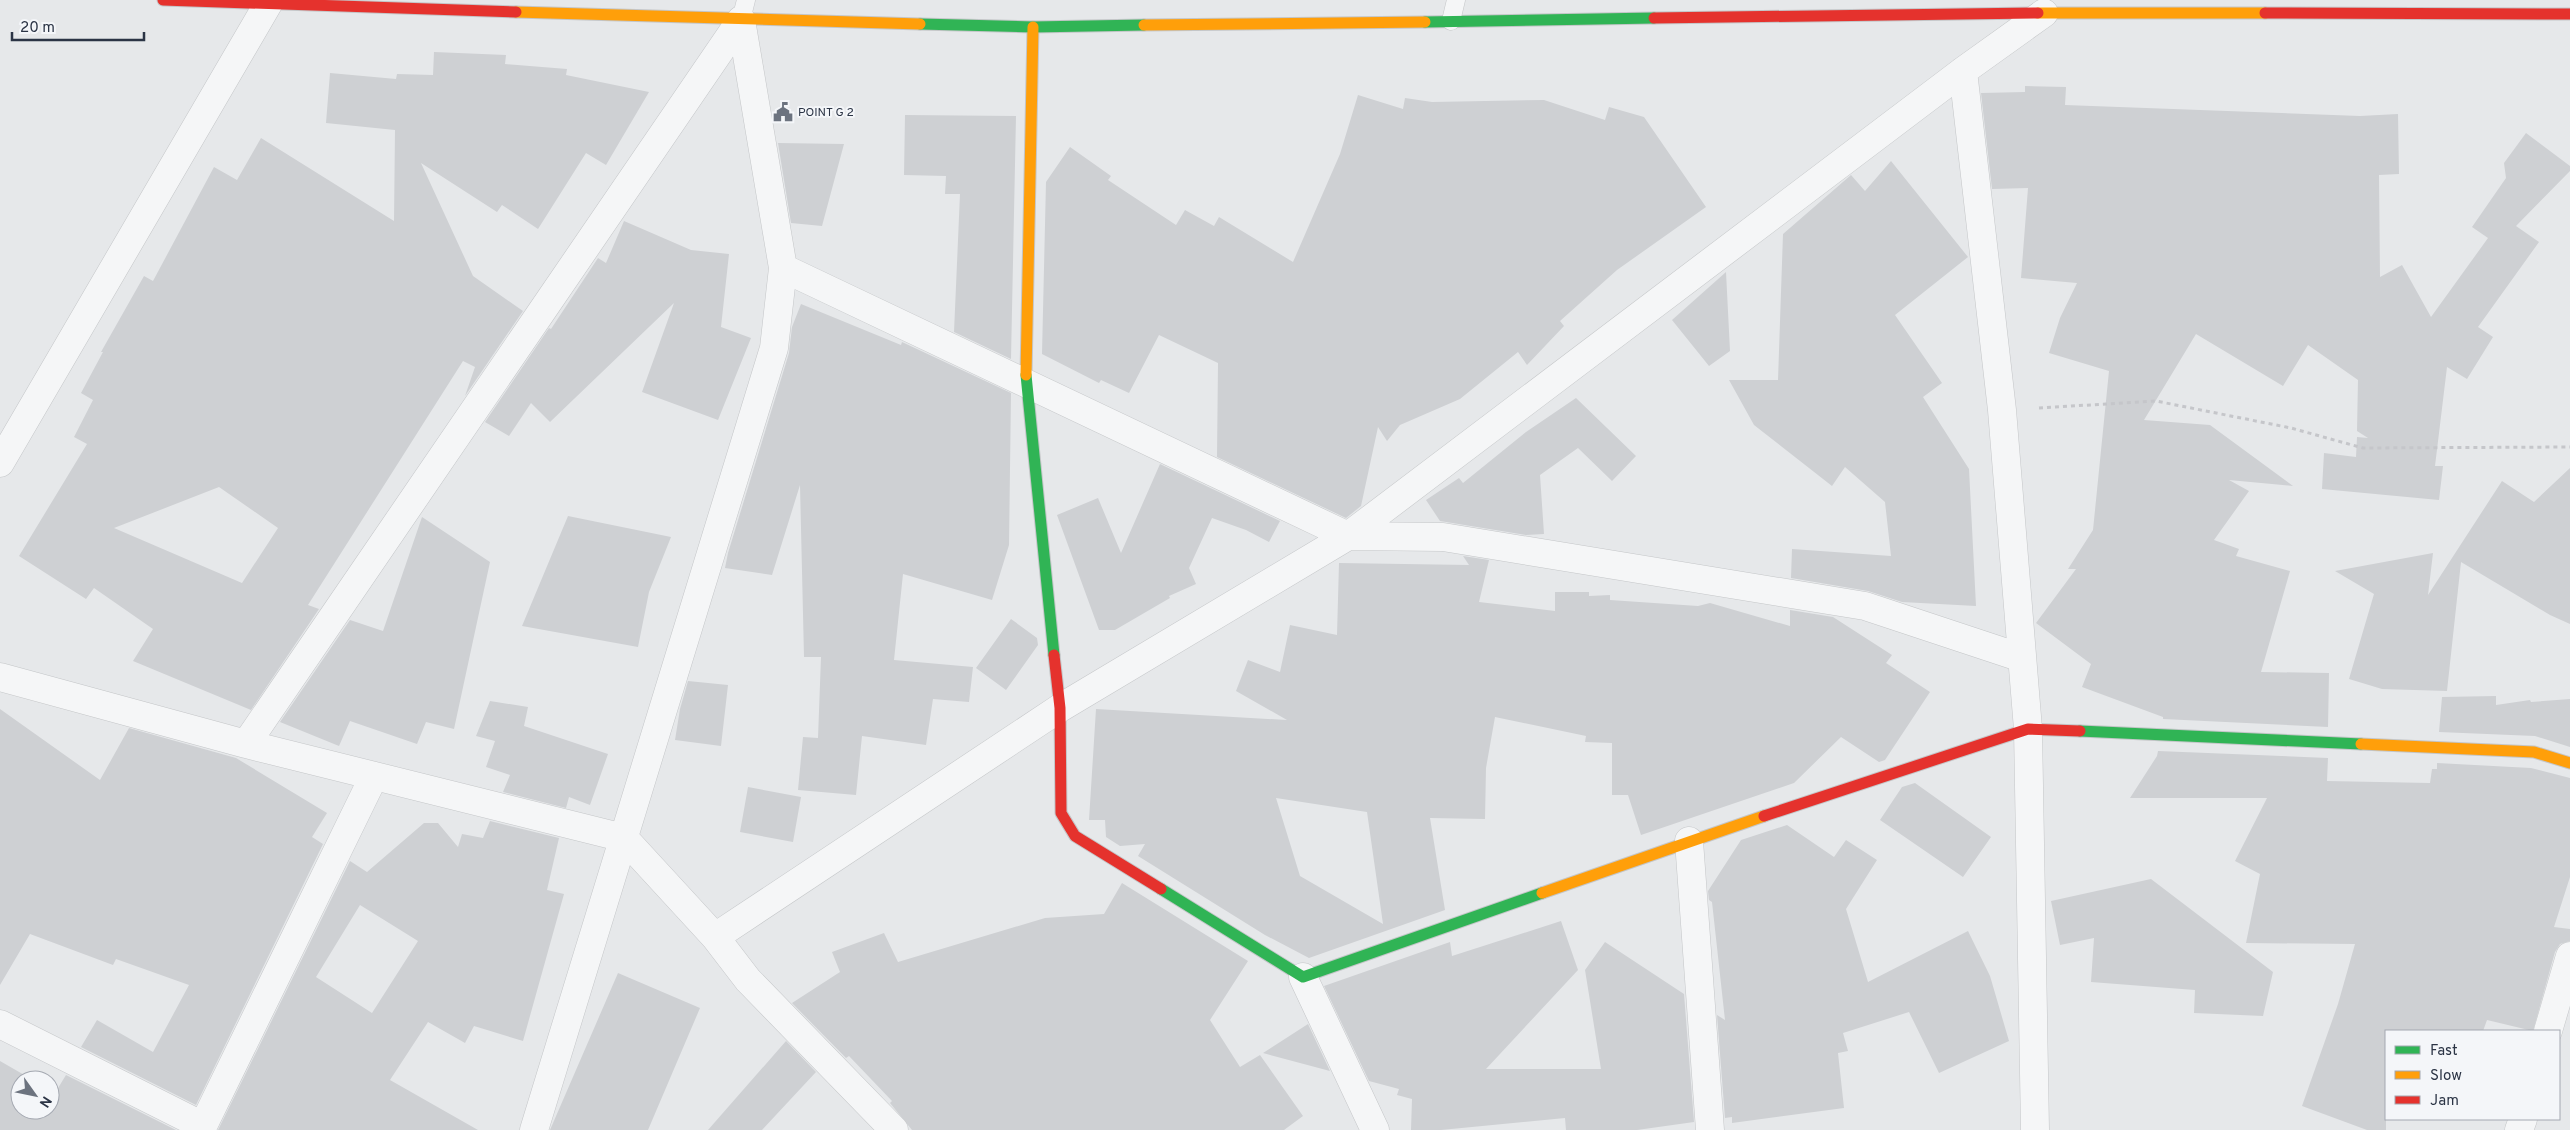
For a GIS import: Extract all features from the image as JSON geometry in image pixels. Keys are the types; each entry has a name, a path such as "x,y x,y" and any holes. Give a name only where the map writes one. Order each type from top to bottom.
{"street":[{"path":"163,0 268,4 743,10 1033,27 2044,13 2570,14"},
{"path":"0,463 268,4"},
{"path":"534,1130 774,348 783,268 743,10"},
{"path":"246,744 743,10"},
{"path":"715,937 1060,708 1348,536 1963,71 2044,13"},
{"path":"1033,27 1026,383 1060,708 1061,813 1075,836 1303,977 1374,1130"},
{"path":"1963,71 2002,410 2028,729 2035,1130"},
{"path":"783,268 1348,536 1443,537 1865,606 2022,658"},
{"path":"0,677 246,744 624,838 715,937 748,980 894,1130"},
{"path":"1303,977 1689,841 2028,729 2534,752 2570,763"},
{"path":"0,1024 202,1128 374,776"},
{"path":"1689,841 1710,1130"},
{"path":"2548,1030 2570,956"}],"lane":[{"path":"1451,21 1456,0"}],"path":[{"path":"2002,410 2156,401 2291,428 2363,448 2570,448"}],"building":[{"path":"434,52 506,55 505,64 567,69 566,75 649,92 606,165 586,153 538,229 502,205 497,212 421,163 473,276 523,311 465,396 475,367 463,361 308,605 319,609 251,710 133,661 153,629 94,588 86,599 19,556 87,444 74,437 93,400 81,393 103,352 101,352 144,276 153,281 214,167 237,180 261,138 394,221 395,130 326,123 330,73 396,79 397,74 433,75","holes":["219,487 278,528 242,583 114,528"]},
{"path":"2025,86 2066,87 2065,105 2360,116 2398,114 2399,174 2379,175 2380,277 2402,265 2431,317 2488,238 2472,227 2506,178 2504,163 2526,133 2570,166 2570,171 2516,226 2539,242 2478,327 2493,337 2467,379 2447,367 2435,466 2443,466 2439,500 2322,489 2324,453 2356,457 2357,437 2368,438 2357,431 2358,380 2308,345 2283,386 2196,334 2144,420 2210,425 2293,486 2229,480 2249,491 2214,540 2239,549 2236,556 2290,571 2261,672 2329,673 2328,727 2163,719 2163,717 2082,687 2091,664 2036,623 2076,569 2068,569 2093,530 2109,371 2049,353 2060,318 2077,283 2021,278 2028,188 1992,189 1981,93 2025,92"},
{"path":"1358,95 1403,109 1405,98 1432,102 1544,100 1605,120 1609,107 1644,117 1706,207 1617,270 1560,321 1564,326 1527,365 1518,352 1460,399 1400,425 1387,441 1378,427 1361,506 1346,518 1217,457 1218,363 1159,335 1129,393 1101,380 1099,383 1042,354 1046,182 1070,147 1111,176 1108,180 1176,225 1185,210 1214,226 1219,217 1293,262 1340,154"},
{"path":"905,115 1016,116 1011,359 954,332 960,194 945,194 946,176 904,175"},
{"path":"778,143 844,144 822,226 791,223"},
{"path":"1891,161 1968,257 1895,315 1942,383 1923,397 1969,469 1976,606 1902,602 1868,591 1791,578 1792,549 1891,556 1885,502 1845,467 1832,486 1754,425 1729,380 1778,380 1783,234 1851,175 1865,191"},
{"path":"624,221 691,250 729,254 721,327 751,338 718,420 642,392 674,303 550,422 531,403 509,436 485,422 549,328 551,329 598,258 606,263"},
{"path":"1726,272 1730,351 1709,366 1672,320"},
{"path":"801,304 901,345 902,342 1011,393 1009,545 992,600 903,574 894,660 973,667 969,702 933,699 926,745 862,736 856,795 798,790 803,737 818,738 821,657 804,657 800,485 772,575 725,568 789,353 792,327"},
{"path":"1576,398 1636,456 1612,481 1578,448 1540,475 1544,534 1526,535 1440,521 1426,500 1459,478 1463,483 1526,432"},
{"path":"1160,464 1280,521 1269,542 1246,530 1212,518 1189,568 1196,584 1169,596 1170,598 1115,630 1099,630 1057,515 1098,498 1121,553"},
{"path":"2570,468 2570,624 2550,615 2461,562 2447,691 2382,689 2349,679 2374,594 2335,571 2433,553 2428,595 2502,481 2534,502"},
{"path":"568,516 671,537 649,592 638,647 522,626"},
{"path":"422,517 490,562 454,729 426,722 417,744 350,721 339,746 280,722 350,620 383,631"},
{"path":"1463,556 1489,560 1479,602 1555,611 1555,592 1589,592 1589,596 1610,595 1610,600 1698,606 1710,603 1790,626 1790,610 1833,617 1892,655 1886,663 1930,692 1885,760 1879,762 1841,737 1794,783 1641,835 1628,795 1612,795 1612,743 1585,742 1586,736 1495,717 1486,768 1485,819 1430,818 1445,910 1309,958 1265,935 1138,856 1145,844 1120,846 1106,837 1105,820 1089,820 1096,709 1287,720 1236,691 1248,660 1280,672 1290,625 1337,635 1339,563 1469,565","holes":["1276,798 1367,812 1383,924 1300,876"]},
{"path":"1011,619 1037,638 1038,645 1006,690 976,668"},
{"path":"688,681 728,685 721,746 675,740 680,709"},
{"path":"2496,696 2496,705 2530,700 2531,702 2570,699 2570,747 2535,736 2439,732 2442,697"},
{"path":"490,701 528,707 524,726 608,754 590,805 569,797 566,808 503,792 510,775 486,767 495,741 476,736"},
{"path":"0,709 100,780 129,728 236,758 327,813 312,837 323,844 196,1105 81,1047 97,1020 153,1052 189,985 116,959 113,965 30,934 0,985"},
{"path":"2158,751 2328,758 2327,781 2430,783 2432,769 2437,769 2437,763 2531,768 2570,778 2570,877 2554,927 2570,929 2570,941 2560,944 2555,952 2533,1030 2487,1020 2483,1030 2385,1030 2386,1130 2367,1130 2302,1106 2338,1004 2355,944 2246,943 2260,874 2235,861 2267,798 2130,798 2157,756"},
{"path":"1915,783 1991,837 1963,877 1880,820 1902,787"},
{"path":"748,787 801,797 793,842 740,832"},
{"path":"490,821 559,838 547,890 564,894 523,1041 474,1026 465,1043 428,1022 390,1080 478,1130 218,1130 350,861 367,872 424,823 438,823 458,847 462,834 483,838","holes":["360,905 418,941 372,1013 316,977"]},
{"path":"1787,825 1834,857 1846,840 1877,860 1846,909 1868,982 1968,931 1990,976 2009,1041 1939,1073 1909,1012 1843,1033 1848,1051 1838,1053 1844,1108 1732,1123 1732,1117 1725,1118 1717,1015 1725,1020 1712,902 1709,900 1708,891 1741,840"},
{"path":"2151,879 2273,972 2263,1016 2194,1013 2195,990 2091,982 2094,938 2060,945 2051,901"},
{"path":"1122,883 1248,961 1210,1020 1240,1067 1260,1055 1303,1116 1284,1130 912,1130 890,1103 892,1101 849,1056 846,1058 792,1003 840,972 832,952 884,933 898,962 1045,918 1104,914"},
{"path":"1561,921 1578,970 1486,1069 1601,1069 1585,970 1605,942 1684,994 1694,1122 1637,1130 1566,1130 1565,1118 1441,1130 1411,1130 1412,1099 1397,1095 1399,1089 1369,1081 1324,986 1450,942 1452,956"},
{"path":"618,973 700,1008 648,1130 550,1130"},
{"path":"1308,1024 1330,1071 1263,1053"},
{"path":"786,1041 816,1072 762,1130 708,1130"},
{"path":"0,1061 16,1070 10,1070 10,1120 60,1120 60,1085 66,1075 176,1130 0,1130"}],"traffic: fast":[{"path":"1425,22 1654,18"},
{"path":"920,24 1033,27 1144,25"},
{"path":"1026,375 1054,655"},
{"path":"2080,731 2361,744"},
{"path":"1161,889 1303,977 1542,893"}],"traffic: slow":[{"path":"516,12 920,24"},
{"path":"2038,13 2265,13"},
{"path":"1144,25 1425,22"},
{"path":"1026,375 1033,27"},
{"path":"2361,744 2534,752 2570,763"},
{"path":"1542,893 1764,816"}],"traffic: jam":[{"path":"163,0 516,12"},
{"path":"1654,18 2038,13"},
{"path":"2265,13 2570,14"},
{"path":"1054,655 1060,708 1061,813 1075,836 1161,889"},
{"path":"1764,816 2028,729 2080,731"}],"place":[{"name":"POINT G 2","path":"783,112"}]}
